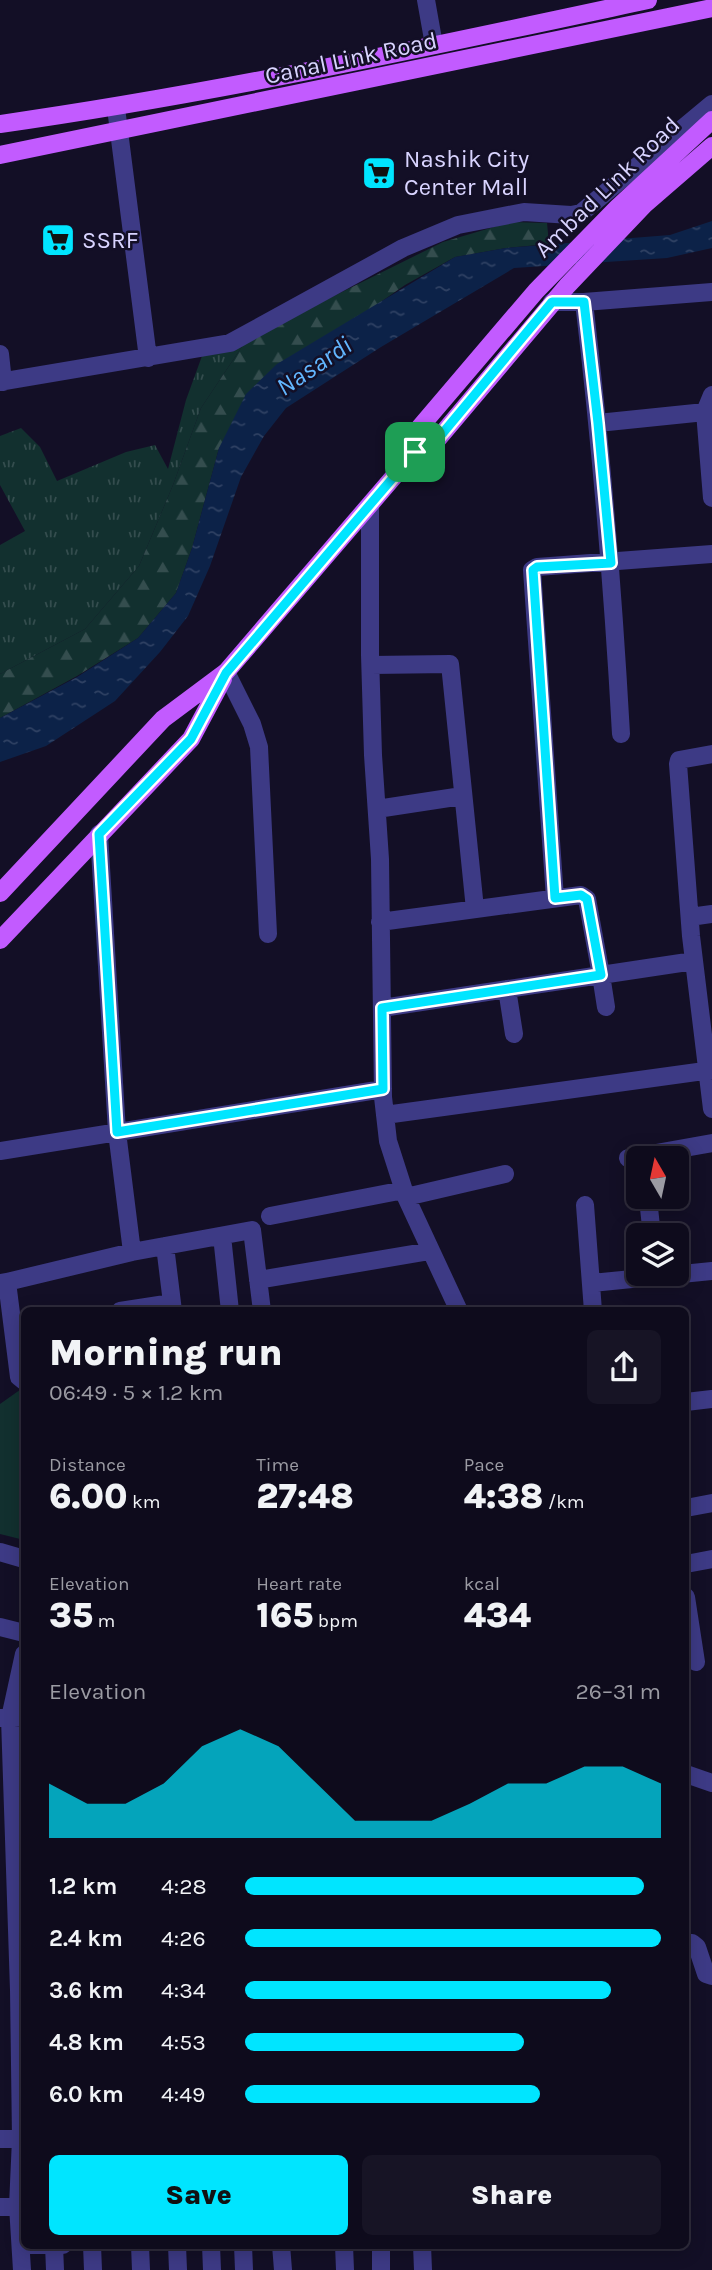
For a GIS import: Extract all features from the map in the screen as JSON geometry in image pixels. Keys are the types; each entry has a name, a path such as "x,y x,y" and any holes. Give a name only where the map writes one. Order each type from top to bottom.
{"main road":[{"name":"Canal Link Road","path":"0,124 116,108 434,46 648,0"},
{"name":"Canal Link Road","path":"0,155 712,8"},
{"name":"Ambad Link Road","path":"415,452 420,427 537,291 711,110"},
{"name":"Ambad Link Road","path":"415,452 437,440 552,302 643,205 712,146"},
{"path":"0,940 191,739 226,673 299,584 415,452"},
{"path":"0,893 163,719 226,673"}],"street":[{"path":"426,0 434,46"},
{"path":"116,108 148,358"},
{"path":"0,354 1,382 230,343 403,248 458,225 524,212 571,215 581,213 711,110"},
{"path":"552,302 712,294"},
{"path":"584,302 611,563 621,734"},
{"path":"598,423 709,404 712,498"},
{"path":"370,505 371,665 385,1115 388,1141 405,1193 457,1307"},
{"path":"555,898 533,570 537,567 712,554"},
{"path":"371,665 450,664 475,909"},
{"path":"226,673 252,724 259,747 268,934"},
{"path":"712,754 684,758 679,760 678,764 694,961 705,993 712,1109"},
{"path":"376,809 462,796"},
{"path":"99,834 117,1132 132,1252"},
{"path":"380,922 581,895 587,899 606,1007"},
{"path":"690,917 712,914"},
{"path":"382,1008 694,961"},
{"path":"506,989 514,1034"},
{"path":"385,1115 710,1070"},
{"path":"0,1151 383,1089"},
{"path":"690,1147 712,1143"},
{"path":"270,1216 505,1174"},
{"path":"585,1205 593,1307"},
{"path":"21,1361 19,1326 3,1282 132,1252 252,1230 261,1307"},
{"path":"222,1236 230,1307"},
{"path":"165,1246 173,1307"},
{"path":"258,1280 430,1251"},
{"path":"689,1273 712,1271"},
{"path":"592,1283 626,1279"},
{"path":"0,1367 21,1378"},
{"path":"689,1402 712,1399"},
{"path":"689,1507 712,1503"},
{"path":"0,1552 21,1558"},
{"path":"689,1563 712,1559"},
{"path":"689,1613 698,1662"},
{"path":"0,1626 21,1632"},
{"path":"21,1669 11,1718 12,1777 7,1842 21,1934"},
{"path":"689,1775 712,1783"},
{"path":"689,1944 697,1947 705,1974 712,1976"},
{"path":"0,1991 21,1990"},
{"path":"0,2139 21,2139 21,2206 0,2207"},
{"path":"22,2249 22,2270"},
{"path":"54,2249 55,2270"},
{"path":"92,2249 93,2270"},
{"path":"140,2249 141,2270"},
{"path":"177,2249 178,2270"},
{"path":"211,2249 212,2270"},
{"path":"243,2249 244,2270"},
{"path":"281,2249 283,2270"},
{"path":"344,2249 345,2270"},
{"path":"381,2249 381,2270"},
{"path":"422,2249 423,2270"}],"green space":[{"path":"511,222 547,223 549,244 455,257 405,285 362,315 219,448 192,548 176,593 138,638 77,676 0,718 0,674 85,629 139,566 201,408 247,339 443,242"},
{"path":"247,339 201,408 139,566 85,629 0,674 0,545 25,531 0,485 0,436 21,428 40,447 57,481 126,452 155,445 168,469 186,400 202,356"},
{"path":"21,1389 21,1539 0,1534 0,1404"}],"water":[{"name":"Nasardi","path":"712,221 712,248 667,258 514,268 381,347 286,408 264,436 241,477 210,566 188,616 160,652 115,701 46,746 0,762 0,718 77,677 138,638 176,593 192,548 219,448 246,394 277,364 455,257 506,248 670,235"}],"place":[{"name":"Nashik City Center Mall","path":"379,173"},
{"name":"SSRF","path":"58,240"}],"route":[{"path":"552,302 584,302 611,563 537,567 533,570 555,898 581,895 587,899 601,975 382,1008 383,1089 117,1132 99,834 191,739 226,673 299,584 415,452 437,440 552,302"}]}
